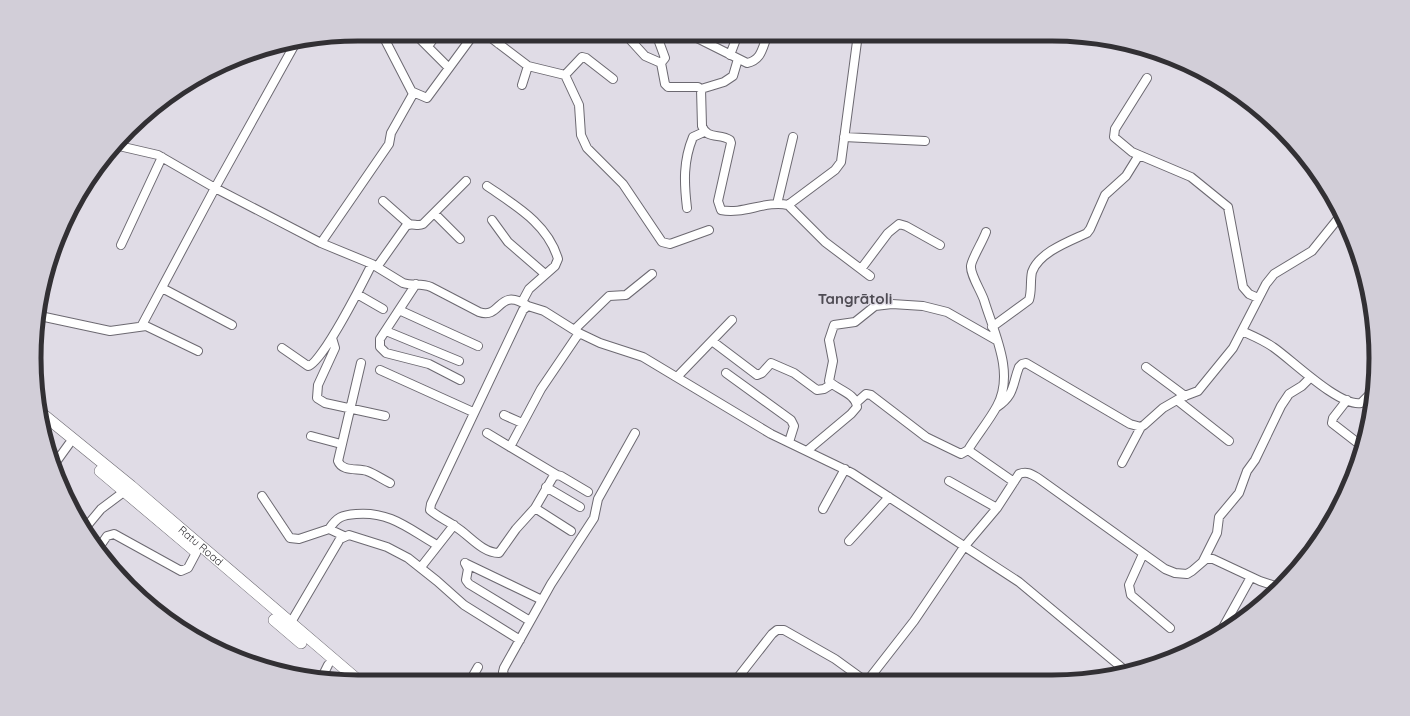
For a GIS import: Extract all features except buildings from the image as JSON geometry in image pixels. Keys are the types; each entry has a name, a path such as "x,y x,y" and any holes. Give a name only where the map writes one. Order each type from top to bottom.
{"main road":[{"name":"Ratu Road","path":"47,418 196,553 287,632 339,674"},
{"name":"Ratu Road","path":"49,427 128,490 351,675"}],"street":[{"path":"386,41 413,92 427,98 469,41"},
{"path":"423,41 449,68"},
{"path":"428,46 432,41"},
{"path":"495,41 528,66 565,75"},
{"path":"631,41 645,56 661,63"},
{"path":"659,41 665,58 661,63 665,84 668,87 698,87 701,89 724,82 733,76 738,59"},
{"path":"706,41 747,64 756,61 765,41"},
{"path":"730,55 735,41"},
{"path":"788,205 839,166 857,41"},
{"path":"142,325 215,188 293,48"},
{"path":"565,75 582,57 586,58 613,79"},
{"path":"522,85 528,66"},
{"path":"565,75 579,105 581,134 587,148 623,184 662,242 670,244 709,230"},
{"path":"1147,78 1113,133 1114,138 1118,143 1139,155 1192,177 1228,207 1243,287 1248,294 1258,298"},
{"path":"701,89 702,126 704,132 708,135 726,137 731,143 718,201 721,210 729,212 777,204 788,205 825,242 870,276"},
{"path":"321,243 389,144 391,133 413,92"},
{"path":"687,208 684,183 685,167 693,137 704,132"},
{"path":"777,204 793,137"},
{"path":"844,137 925,141"},
{"path":"122,147 144,150 162,157 215,188 321,243 375,266 403,282 431,287 485,314 490,314 505,301 511,298 544,311 576,332 600,343 643,357 771,434 808,450 845,469 889,497 1022,585 1120,667"},
{"path":"992,327 1029,300 1033,270 1050,252 1058,246 1087,233 1106,195 1126,176 1139,155"},
{"path":"121,245 162,157"},
{"path":"383,201 409,224 420,225 466,181"},
{"path":"488,186 536,221 543,230 558,259 555,266 528,289 523,310 473,412 430,507 434,513 476,543 491,552 499,553 535,508 546,487 557,475"},
{"path":"434,213 460,239"},
{"path":"492,220 508,242 545,274"},
{"path":"1122,463 1141,427 1163,408 1198,391 1233,348 1258,298 1274,274 1312,251 1337,220"},
{"path":"282,348 305,364 312,366 332,338 356,294 375,266 409,224"},
{"path":"860,269 888,233 898,224 906,226 940,245"},
{"path":"808,450 852,414 857,407 857,402 868,394 926,437 954,452 961,454 968,450 997,407 1005,387 1002,356 971,266 986,232"},
{"path":"510,447 541,389 576,332 609,296 626,295 652,274"},
{"path":"416,284 379,343 382,350 400,358 429,364 460,380"},
{"path":"162,288 232,325"},
{"path":"356,294 383,309"},
{"path":"857,402 832,384 829,377 833,361 829,344 833,327 837,324 855,322 875,306 892,304 934,308 958,318 996,340"},
{"path":"399,310 478,346"},
{"path":"44,317 110,331 121,331 142,325 198,351"},
{"path":"677,377 732,320"},
{"path":"386,331 459,361"},
{"path":"1242,331 1274,348 1310,378 1347,400 1356,404 1361,403 1366,398"},
{"path":"332,338 335,348 318,385 316,396 321,401 385,416"},
{"path":"712,341 758,375 762,374 772,363 794,373 817,390 824,389 832,384"},
{"path":"361,363 338,461 340,466 368,472 390,483"},
{"path":"997,407 1008,400 1019,367 1026,363 1130,424 1141,427"},
{"path":"1146,367 1185,396"},
{"path":"380,370 473,412"},
{"path":"726,373 791,420 794,426 789,442"},
{"path":"872,675 914,621 964,547 997,508 1019,474 1027,472 1032,474 1165,569 1181,574 1192,571 1203,561 1217,533 1219,517 1238,494 1246,471 1255,460 1286,398 1310,378"},
{"path":"1177,400 1229,441"},
{"path":"1347,400 1333,418 1332,422 1357,442"},
{"path":"504,415 522,423"},
{"path":"487,433 588,492"},
{"path":"504,675 503,672 542,600 594,518 598,499 635,433"},
{"path":"311,436 341,444"},
{"path":"58,459 69,444"},
{"path":"968,450 1014,482"},
{"path":"823,509 845,469"},
{"path":"949,481 997,508"},
{"path":"546,487 580,507"},
{"path":"88,524 101,509 128,490"},
{"path":"262,496 287,536 290,538 299,539 329,529 334,521 342,515 370,512 395,520 437,545"},
{"path":"849,541 889,497"},
{"path":"535,508 571,531"},
{"path":"421,567 437,545 454,526"},
{"path":"329,529 344,536 354,536 386,547 408,558 421,567 464,605 520,640"},
{"path":"102,544 107,536 114,534 181,571 188,568 196,553"},
{"path":"290,624 340,539 344,536"},
{"path":"1144,554 1129,585 1129,590 1131,595 1170,628"},
{"path":"1203,561 1213,559 1273,585"},
{"path":"530,621 469,584 466,580 468,570 466,563 542,600"},
{"path":"1227,622 1252,577"},
{"path":"740,675 772,634 777,630 784,630 835,659 857,675"},
{"path":"324,673 328,665"},
{"path":"473,675 478,667"}],"district":[{"name":"Tangrātoli","path":"855,299"}]}
